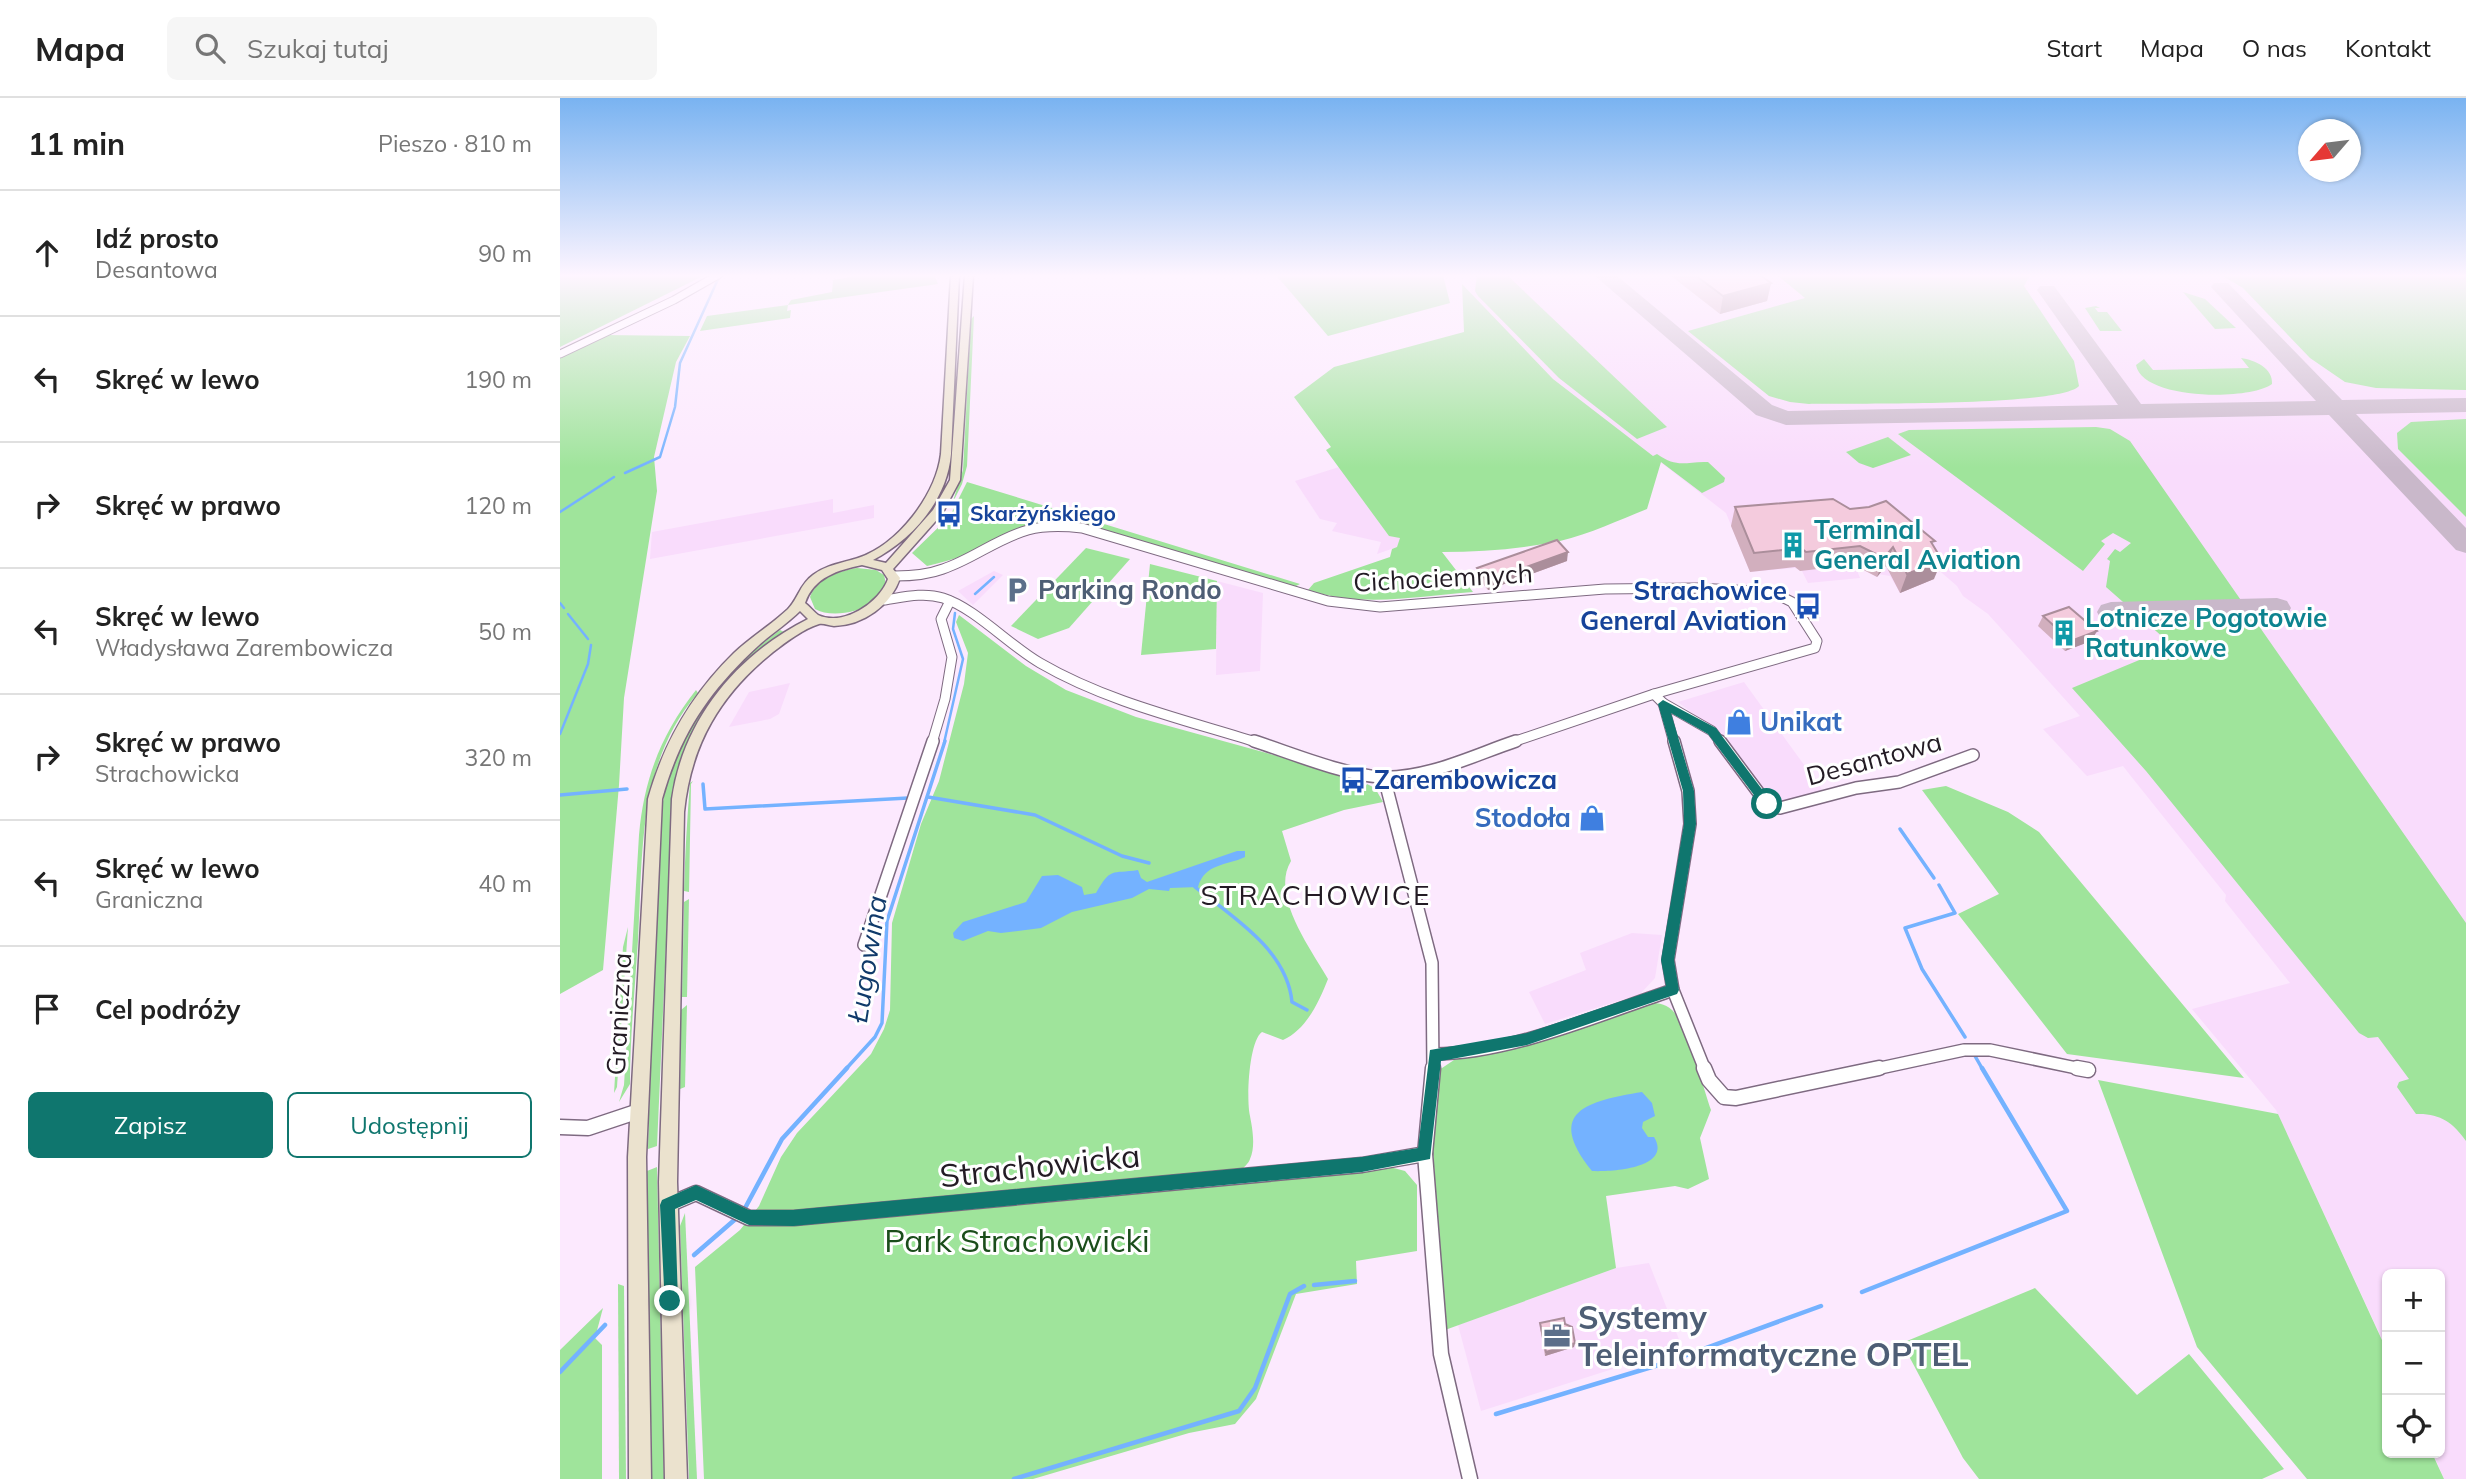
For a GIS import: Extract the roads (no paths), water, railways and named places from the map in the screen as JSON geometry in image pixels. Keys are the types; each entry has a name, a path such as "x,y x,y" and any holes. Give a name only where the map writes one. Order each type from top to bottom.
{"main road":[{"path":"862,561 881,551 919,514 937,489 942,476 952,339"},
{"path":"799,604 805,615 817,620 852,618 870,611 885,600 894,588 892,572 938,512 955,480 965,339"},
{"path":"862,561 876,562 892,572"},
{"name":"Graniczna","path":"640,1479 636,1223 639,1111 653,817 662,770 682,726 710,686 758,639 785,620 799,604 801,593 810,582 824,572 862,561"},
{"name":"Graniczna","path":"677,1479 668,1205 677,812 681,781 700,729 736,680 774,645 795,630 817,620"}],"street":[{"path":"560,354 591,339"},
{"name":"Cichociemnych","path":"892,572 930,574 954,566 1015,533 1038,527 1065,525 1328,601 1359,607 1605,589 1697,589 1778,593 1789,599 1815,635 1815,648 1658,699"},
{"path":"885,600 919,595 950,601 1039,663 1104,694 1367,775 1387,777 1425,772 1658,699 1688,791 1690,824 1668,960 1673,990 1705,1072 1716,1090 1724,1097 1736,1098 1964,1050 1990,1050 2088,1070"},
{"path":"864,945 920,785 945,699 952,657 941,619 950,601"},
{"name":"Desantowa","path":"1658,699 1712,731 1767,804 1780,808 1856,788 1899,782 1973,755"},
{"path":"1387,777 1387,789 1432,963 1434,1054 1425,1154 1441,1353 1470,1479"},
{"path":"1434,1054 1449,1054 1527,1039 1673,990"},
{"path":"560,1127 588,1128 639,1111"},
{"name":"Strachowicka","path":"668,1205 696,1193 749,1218 793,1218 1362,1165 1425,1154"}],"water":[{"path":"1237,851 1245,851 1245,857 1211,869 1201,879 1198,887 1170,888 1169,891 1149,889 1132,898 1072,912 1041,928 1001,933 988,931 963,941 954,938 953,933 963,922 1026,902 1042,876 1058,875 1082,887 1084,895 1096,893 1112,873 1138,870 1141,878 1147,882"},
{"path":"1642,1092 1652,1103 1655,1116 1643,1122 1642,1128 1648,1137 1654,1137 1658,1147 1655,1156 1638,1166 1592,1171 1578,1151 1572,1135 1572,1122 1579,1112 1590,1105"}],"waterway":[{"path":"625,473 660,457 675,407 680,363 691,339"},
{"path":"560,512 614,477"},
{"path":"975,594 994,577"},
{"path":"560,603 564,608"},
{"name":"Ługowina","path":"944,743 963,659 953,629 955,613"},
{"path":"568,614 588,639"},
{"path":"560,734 588,664 591,645"},
{"name":"Ługowina","path":"845,1070 875,1037 882,1023 887,921 945,741"},
{"path":"703,784 705,809 908,798"},
{"path":"560,795 627,789"},
{"path":"928,797 1035,815 1122,856 1149,863"},
{"path":"1900,829 1934,878"},
{"path":"1939,885 1955,913 1905,928 1922,969 1965,1037"},
{"path":"1195,887 1256,936 1280,966 1288,983 1292,1002 1307,1010"},
{"path":"1975,1056 1983,1070"},
{"name":"Ługowina","path":"744,1210 782,1139 847,1068"},
{"path":"1862,1292 2067,1211 1982,1068"},
{"name":"Ługowina","path":"694,1255 739,1216"},
{"path":"1314,1285 1355,1281"},
{"path":"1014,1479 1239,1411 1255,1388 1290,1294 1304,1286"},
{"path":"1496,1414 1665,1363 1821,1306"},
{"name":"Ługowina","path":"560,1372 605,1325"}],"place":[{"name":"Skarżyńskiego","path":"949,514"},
{"name":"Terminal General Aviation","path":"1793,545"},
{"name":"Parking Rondo","path":"1017,590"},
{"name":"Strachowice General Aviation","path":"1808,606"},
{"name":"Lotnicze Pogotowie Ratunkowe","path":"2064,633"},
{"name":"Unikat","path":"1739,722"},
{"name":"Zarembowicza","path":"1353,780"},
{"name":"Stodoła","path":"1592,818"},
{"name":"Systemy Teleinformatyczne OPTEL","path":"1557,1336"}],"district":[{"name":"STRACHOWICE","path":"1316,895"}],"park label":[{"name":"Park Strachowicki","path":"1017,1241"}]}
